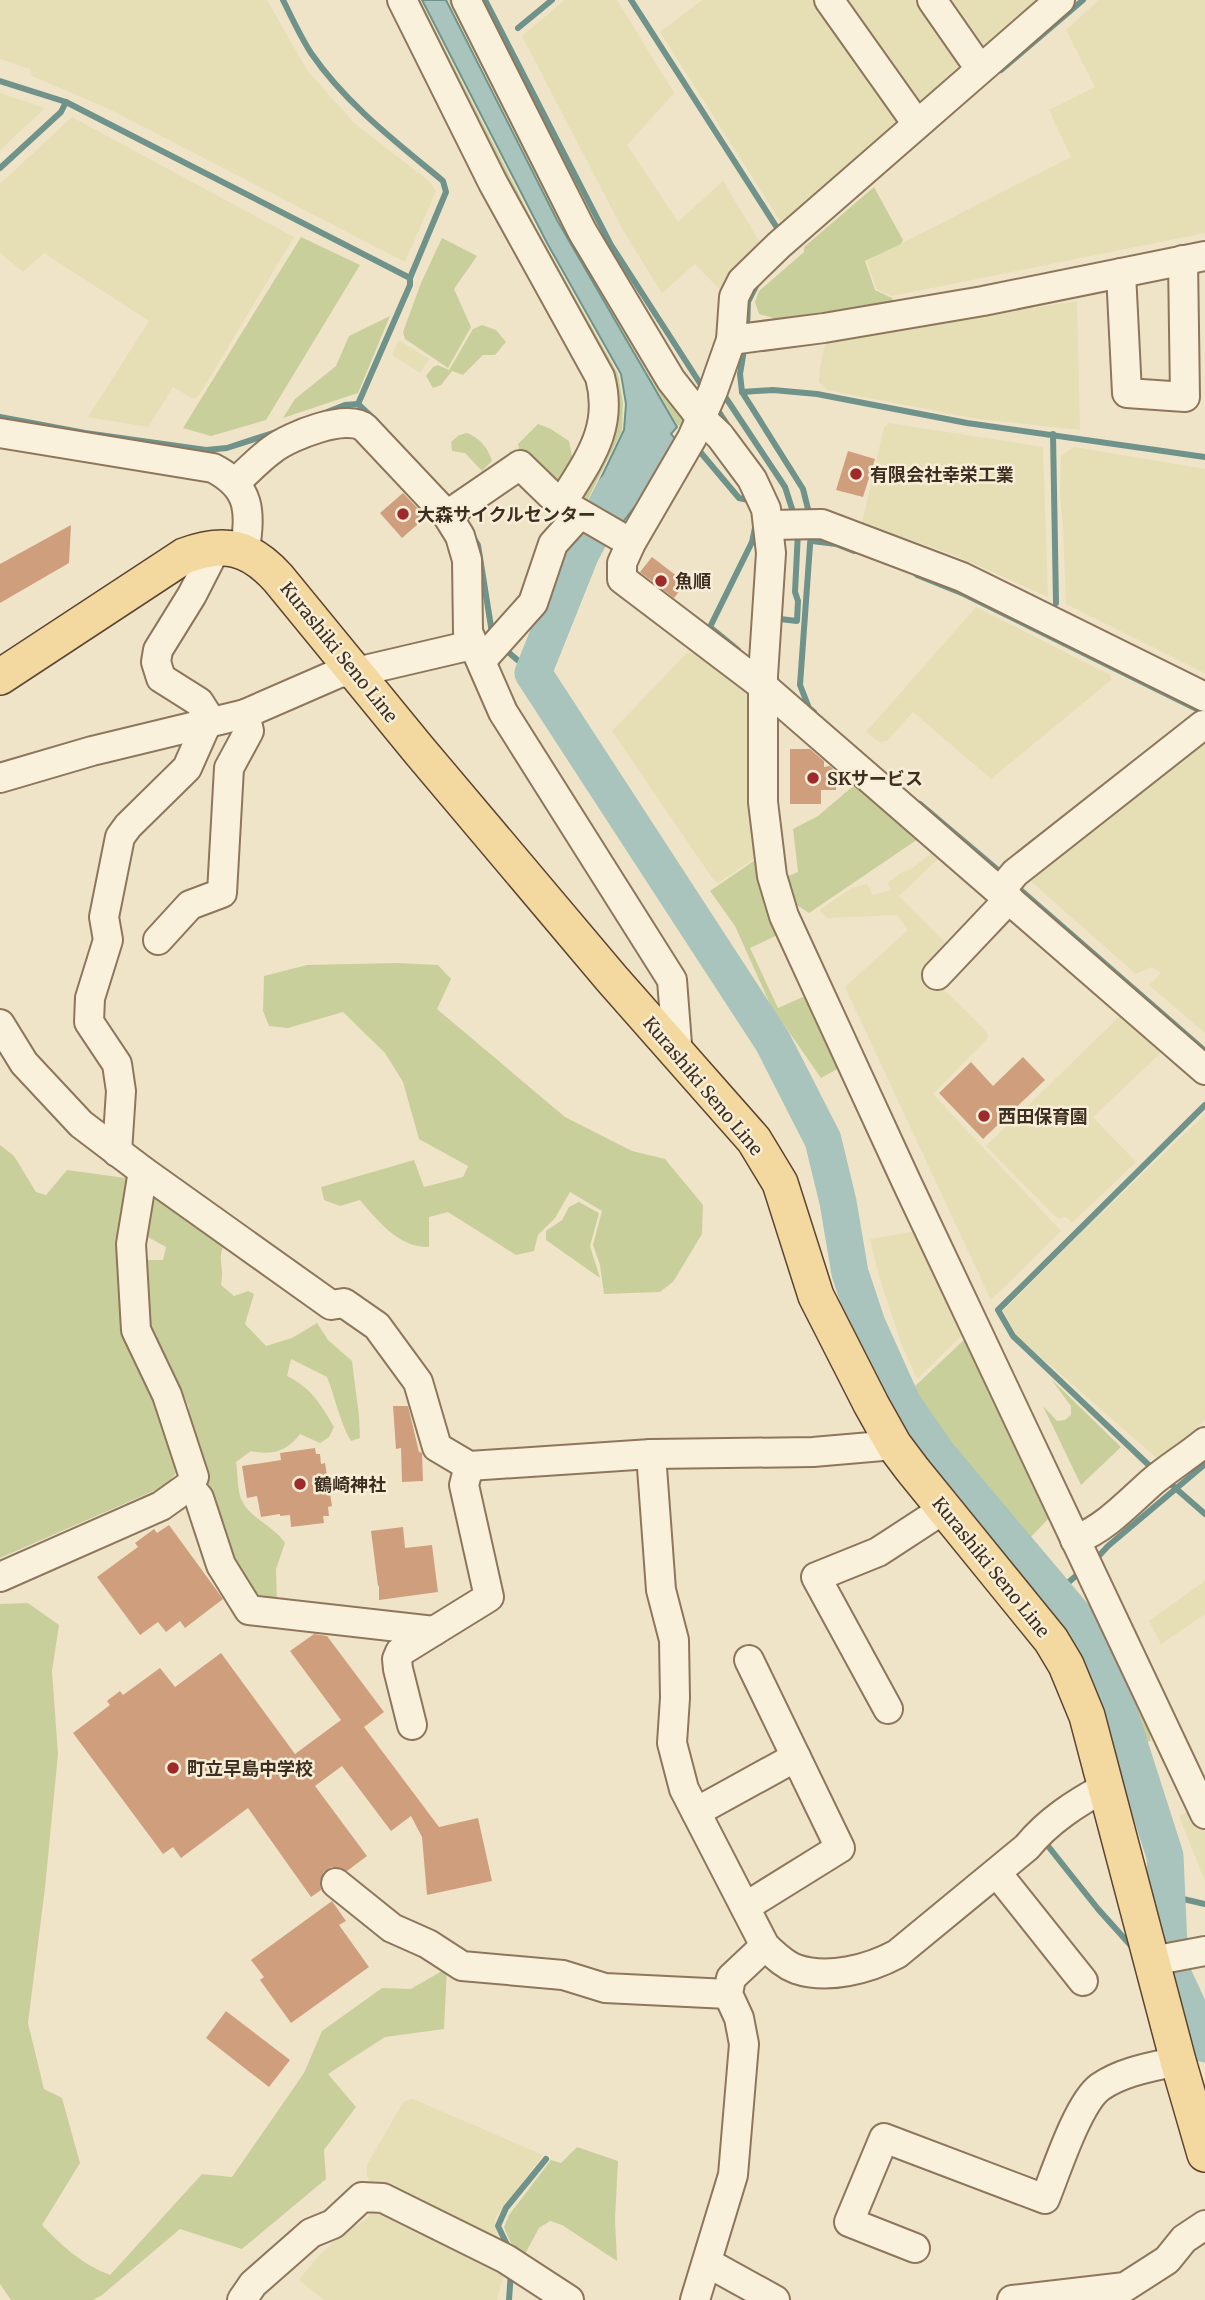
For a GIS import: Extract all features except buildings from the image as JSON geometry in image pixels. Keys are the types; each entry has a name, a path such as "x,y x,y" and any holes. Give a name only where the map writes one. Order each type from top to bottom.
{"main road":[{"name":"Kurashiki Seno Line","path":"231,550 268,567 678,1057 754,1140 780,1183 816,1296 894,1445 1031,1614 1066,1665 1087,1716 1106,1787 1176,1957 1178,2061 1205,2154"},
{"path":"0,677 174,562 194,552 231,550"}],"street":[{"path":"0,778 92,751 245,714 339,673 477,653 533,603 553,544 584,516 602,433 605,402 600,377 499,196 402,0"},
{"path":"466,0 582,231 671,380 700,420 720,436 752,479 761,496 772,525 763,675 763,802 772,876 784,916 906,1181 1081,1538 1205,1814"},
{"path":"829,0 917,124"},
{"path":"932,0 981,69"},
{"path":"1060,0 742,281 734,298 741,338 700,420 631,543 622,563 622,579 763,675 1004,895 1205,1070"},
{"path":"741,338 838,326 983,301 1194,258 1185,397 1127,393 1121,273"},
{"path":"236,482 273,448 285,442 330,425 356,423 365,428 453,511 467,560 468,632 489,685 503,712 673,980 678,1057"},
{"path":"0,433 213,468 236,482 244,495 247,509 231,550 198,583 158,650 156,662 161,678 199,702 206,713 207,723 187,768 120,837 104,917 108,940 90,998 89,1022 117,1064 121,1091 117,1152"},
{"path":"453,511 520,466 546,491 631,543"},
{"path":"772,525 822,524 962,577 1205,696"},
{"path":"158,940 190,905 222,893 229,768 249,731 245,714"},
{"path":"936,975 1004,895 1015,873 1203,725"},
{"path":"0,1024 24,1063 81,1124 331,1305 344,1303 377,1326 418,1382 438,1447 469,1466 651,1454 813,1452 894,1445"},
{"path":"0,1577 162,1506 188,1486 194,1477 171,1407 136,1330 131,1244 143,1171"},
{"path":"1081,1538 1105,1525 1159,1476 1179,1464 1205,1442"},
{"path":"651,1454 661,1590 674,1640 675,1698 672,1743 684,1789 765,1946 783,1963 797,1969 820,1972 856,1970 879,1964 897,1954 996,1873 1027,1847 1042,1828 1106,1787"},
{"path":"412,1725 397,1659 400,1652 489,1597 464,1485 469,1466"},
{"path":"188,1486 198,1499 221,1566 249,1611 434,1631"},
{"path":"888,1709 816,1577 878,1552 944,1509"},
{"path":"745,1907 840,1848 749,1661"},
{"path":"696,1812 796,1757"},
{"path":"996,1873 1083,1981"},
{"path":"336,1883 392,1928 428,1944 462,1966 563,1975 605,1988 728,1994"},
{"path":"695,2300 733,2175 744,2044 739,2018 728,1994 731,1978 765,1946"},
{"path":"915,2248 849,2222 884,2138 1045,2199 1084,2106 1099,2088 1129,2073 1178,2061"},
{"path":"242,2300 253,2284 311,2233 333,2224 362,2197 383,2198 512,2263 569,2300"},
{"path":"1012,2300 1125,2287 1167,2260 1184,2239 1205,2225"},
{"path":"708,2263 775,2300"}],"shaded area":[{"path":"0,0 267,0 307,70 354,123 429,181 436,191 405,262 109,109 32,76 30,69 0,59"},
{"path":"565,0 617,0 674,93 627,145 678,222 723,181 761,244 737,265 721,291 695,264 662,293 624,232 522,36"},
{"path":"702,0 819,0 901,123 786,230 660,32"},
{"path":"840,0 924,0 969,68 925,107 914,106"},
{"path":"939,0 1048,0 983,59"},
{"path":"1099,0 1205,0 1205,233 892,296 876,288 867,261 1071,157 1049,110 1095,87 1066,30"},
{"path":"0,93 45,108 0,150"},
{"path":"72,117 294,237 200,394 192,398 173,387 148,427 88,417 149,321 44,253 23,272 0,253 0,184"},
{"path":"1077,301 1080,430 978,419 827,390 819,382 826,340 980,311 984,316"},
{"path":"399,340 429,359 420,373 392,355"},
{"path":"889,423 1043,447 1048,597 952,554 862,523 884,427"},
{"path":"1074,447 1205,469 1205,673 1066,604 1060,495 1061,456"},
{"path":"976,607 1110,675 1111,680 991,779 913,712 887,741 879,742 866,732"},
{"path":"696,648 742,683 749,696 751,715 749,787 755,858 718,883 612,731 688,652 691,654"},
{"path":"1205,733 1205,1033 1149,985 1161,973 1152,967 1136,974 1026,877"},
{"path":"933,852 940,857 899,896 953,950 929,975 987,1032 988,1038 933,1094 1061,1231 991,1300 845,987 908,930 897,915 827,918 819,910 852,888 867,884 873,895 891,890 888,883"},
{"path":"1119,1017 1124,1017 1167,1047 1093,1117 1136,1162 1072,1223 1066,1217 1058,1219 986,1146"},
{"path":"1205,1114 1205,1420 1159,1460 1018,1337 1003,1311"},
{"path":"916,1231 964,1333 917,1379 902,1346 870,1239"},
{"path":"1205,1581 1205,1614 1161,1644 1149,1621"},
{"path":"1193,1809 1205,1832 1205,1881 1179,1816"},
{"path":"413,2099 543,2155 496,2217 494,2225 502,2249 372,2188 367,2175 367,2165 401,2106 405,2101"},
{"path":"373,2204 505,2269 497,2300 324,2300 299,2280 339,2237 368,2218 368,2207"}],"green space":[{"path":"413,0 420,0 534,224 618,374 623,403 622,431 587,501 582,492 610,443 616,424 617,401"},
{"path":"448,0 456,0 621,312 684,423 678,426 557,217"},
{"path":"874,187 903,240 901,244 865,261 875,290 892,298 894,302 777,319 759,314 755,302 759,291 804,252 804,247"},
{"path":"301,237 360,265 266,420 211,436 183,428"},
{"path":"442,238 477,256 454,289 471,327 448,368 405,339 403,332 421,283"},
{"path":"390,316 358,393 283,418 295,399 336,366 349,336"},
{"path":"482,325 496,330 506,342 495,355 483,355 463,375 452,371 441,385 433,388 426,376 433,367 438,365 449,370 473,329"},
{"path":"538,424 569,441 573,461 561,481 547,482 520,454 518,444"},
{"path":"467,433 482,444 492,461 482,471 465,453 452,451 451,442 459,435"},
{"path":"859,781 921,837 809,913 797,905 788,876 798,872 793,829 818,816"},
{"path":"764,854 784,932 750,948 778,1008 812,993 841,1067 821,1078 771,1006 735,926 710,891"},
{"path":"307,965 438,965 451,979 437,1009 565,1117 632,1151 665,1159 703,1205 702,1234 673,1282 660,1292 604,1294 600,1265 593,1245 602,1211 570,1192 555,1218 538,1235 534,1251 516,1255 448,1212 429,1217 429,1247 418,1246 390,1232 360,1200 340,1206 324,1200 321,1187 414,1160 424,1187 463,1177 468,1166 419,1139 403,1082 385,1053 343,1012 288,1028 269,1026 263,1011 264,976"},
{"path":"0,1145 14,1156 36,1192 46,1195 67,1170 126,1178 133,1346 170,1430 177,1472 165,1486 0,1558"},
{"path":"163,1194 227,1238 221,1257 221,1285 234,1296 248,1291 254,1294 245,1324 266,1346 292,1338 317,1323 328,1340 352,1361 360,1438 351,1441 347,1434 327,1377 291,1359 287,1376 309,1391 320,1404 334,1427 329,1437 320,1443 300,1434 290,1445 278,1451 251,1451 236,1462 242,1501 251,1513 285,1543 276,1569 277,1606 246,1597 181,1421 189,1408 168,1360 147,1328 145,1260 163,1260 166,1247 148,1237 149,1200"},
{"path":"579,1202 599,1213 590,1246 600,1278 546,1240 546,1231 562,1220 569,1207"},
{"path":"966,1338 1050,1517 1030,1538 949,1444 913,1388"},
{"path":"1051,1379 1121,1447 1081,1485 1043,1406 1057,1421 1065,1420 1071,1415 1071,1406"},
{"path":"1094,1601 1141,1695 1151,1741 1145,1742 1116,1656 1090,1605"},
{"path":"28,1603 59,1625 52,1671 58,1754 28,2023 44,2089 62,2098 80,2163 42,2225 65,2247 91,2266 110,2275 202,2174 232,2177 304,2073 322,2031 382,1988 411,1989 447,1968 444,2029 385,2037 328,2074 356,2107 324,2150 326,2179 242,2249 180,2229 93,2300 11,2300 0,2284 0,1604"},
{"path":"577,2147 618,2161 615,2219 617,2261 562,2225 550,2221 539,2228 525,2254 514,2251 504,2227 509,2215 551,2160 561,2163"}],"water":[{"path":"422,0 446,0 557,220 677,427 671,434 678,442 645,494 622,523 590,501 624,430 626,404 621,374 547,243"}],"waterway":[{"path":"283,0 307,47 325,72 372,122 443,181 446,192 410,278 410,285 358,404"},
{"path":"485,0 611,245 705,391"},
{"path":"518,28 552,0"},
{"path":"631,0 781,234"},
{"path":"1001,70 1083,0"},
{"path":"0,81 66,102 410,278"},
{"path":"0,168 61,112 66,102"},
{"path":"747,330 748,302 757,284"},
{"path":"745,344 740,374 742,392 803,489 810,517"},
{"path":"742,392 773,390 817,394 967,423 1205,457"},
{"path":"722,392 785,487 795,518"},
{"path":"322,414 345,405 358,404 374,419"},
{"path":"715,406 730,429"},
{"path":"0,417 85,433 206,450 227,448 276,432"},
{"path":"1053,434 1056,603"},
{"path":"696,447 739,498 753,501"},
{"path":"614,491 581,553 533,673 773,1042 823,1140 838,1202 850,1273 867,1324 903,1404 939,1456 1084,1628 1109,1681 1165,1856 1170,1968 1205,2044"},
{"path":"738,650 710,627 752,542 756,523"},
{"path":"811,531 800,685 809,708 814,712"},
{"path":"780,619 797,621 798,601 795,592 798,532"},
{"path":"473,537 478,545 492,633"},
{"path":"812,541 836,544 854,551"},
{"path":"917,575 964,594 1205,713"},
{"path":"508,652 533,673"},
{"path":"920,804 1005,876"},
{"path":"1016,886 1205,1051"},
{"path":"1154,1470 1013,1336 998,1310 1205,1105"},
{"path":"1096,1559 1205,1464"},
{"path":"1165,1479 1205,1514"},
{"path":"1055,1594 1078,1574 1076,1569"},
{"path":"1044,1841 1133,1948"},
{"path":"1166,1895 1205,1904"},
{"path":"511,2253 498,2226 506,2208 546,2159"},
{"path":"509,2300 511,2271"}],"place":[{"name":"有限会社幸栄工業","path":"856,474"},
{"name":"大森サイクルセンター","path":"403,514"},
{"name":"魚順","path":"661,581"},
{"name":"SKサービス","path":"813,778"},
{"name":"西田保育園","path":"984,1116"},
{"name":"鶴崎神社","path":"300,1484"},
{"name":"町立早島中学校","path":"173,1768"}]}
